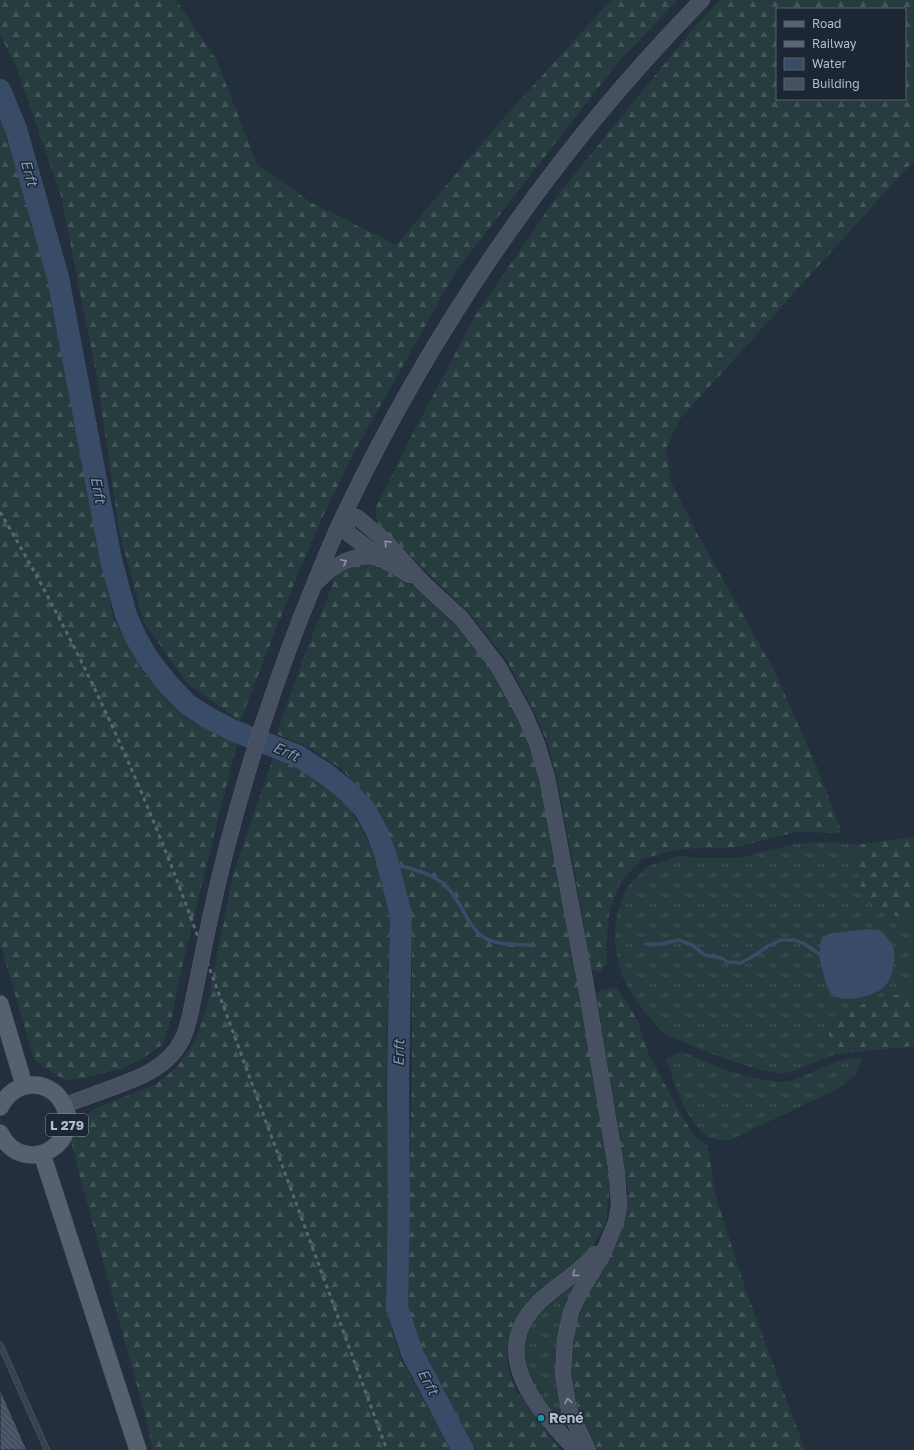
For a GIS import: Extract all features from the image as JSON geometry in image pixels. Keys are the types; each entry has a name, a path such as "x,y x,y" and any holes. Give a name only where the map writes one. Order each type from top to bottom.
{"main road":[{"path":"342,518 422,368 460,304 492,257 550,175 593,122 656,48 702,0"},
{"path":"342,518 357,517 383,539 423,582 462,619 498,666 525,715 537,744 547,776 585,980 617,1173 619,1206 616,1222 602,1256 580,1290 571,1312 565,1340 563,1374 569,1410 588,1450"},
{"path":"342,518 350,534 384,560 423,582"},
{"name":"L 279","path":"65,1105 135,1079 155,1069 175,1052 183,1038 187,1028 220,873 240,795 278,676 313,586 342,518"},
{"path":"313,586 329,571 349,560 361,556 368,556 384,560"},
{"path":"0,1004 24,1086 13,1090 5,1098 0,1107"},
{"name":"L 279","path":"0,1133 11,1148 20,1153 31,1155 42,1154 53,1149 62,1140 67,1129 68,1117 65,1105 58,1095 48,1088 36,1085 24,1086"},
{"name":"L 279","path":"42,1154 138,1450"},
{"path":"576,1450 554,1427 529,1394 519,1371 516,1352 519,1332 529,1312 541,1300 585,1266 611,1235"}],"lane":[{"path":"0,1344 47,1450"}],"green space":[{"path":"0,0 176,0 217,61 257,164 310,202 396,245 500,122 611,0 678,0 618,62 456,271 356,449 324,514 295,581 240,721 187,683 143,621 119,530 97,378 61,196 17,69 0,34"},
{"path":"720,0 914,0 914,162 679,420 666,449 671,482 698,535 774,670 819,772 842,833 796,832 738,847 680,849 642,859 620,883 609,913 606,949 607,964 600,972 591,970 557,778 546,739 534,711 506,659 469,613 378,524 375,509 475,316 560,192 697,24"},
{"path":"0,120 49,277 101,561 114,620 139,667 183,717 237,744 207,862 177,989 172,1018 162,1045 123,1068 84,1078 65,1080 34,1059 0,943"},
{"path":"359,564 378,564 417,589 458,627 491,669 518,717 540,778 578,982 611,1175 606,1222 593,1247 575,1265 530,1299 515,1321 507,1347 508,1369 516,1390 560,1450 476,1450 420,1347 407,1304 412,1079 412,920 398,860 372,800 340,768 308,747 277,734 302,661 337,574"},
{"path":"274,755 315,778 351,810 376,858 390,919 386,1083 390,1202 386,1264 386,1309 400,1357 450,1450 153,1450 146,1418 77,1166 71,1140 78,1124 92,1110 156,1084 177,1067 196,1039 207,1006 233,875"},
{"path":"914,837 914,917 899,917 878,908 861,888 854,854 855,845"},
{"path":"826,842 855,845 854,854 861,888 878,908 899,917 914,917 914,991 861,1005 855,1009 839,1013 828,1035 836,1054 791,1072 781,1074 757,1069 709,1053 671,1037 661,1031 635,1000 622,976 615,942 615,928 617,915 626,889 646,867 679,856 699,858 739,858 795,844","holes":["868,929 880,930 894,966 886,986 867,997 826,986 821,968 820,957 822,938 831,933"]},
{"path":"616,988 638,1021 648,1053 678,1109 694,1136 708,1147 715,1194 745,1288 805,1450 598,1450 577,1407 571,1366 575,1329 589,1290 621,1232 628,1191 596,994 603,989"},
{"path":"914,991 914,1046 836,1054 829,1033 829,1019 839,1013 855,1009 877,998"},
{"path":"681,1051 735,1073 782,1082 793,1080 845,1060 862,1060 859,1069 839,1088 730,1140 720,1140 713,1139 703,1133 696,1126 683,1103 666,1059"},
{"path":"581,1278 566,1306 560,1331 570,1425 561,1429 525,1375 522,1341 537,1310"}],"water":[{"path":"868,929 880,930 892,945 895,956 891,977 882,989 869,995 852,999 838,998 831,993 825,982 820,955 822,937 831,933"}],"building":[{"path":"0,1389 27,1450 0,1450"}],"waterway":[{"name":"Erft","path":"0,90 16,129 58,277 111,560 126,615 136,638 149,660 167,683 188,705 232,730 298,756 326,774 346,790 364,808 377,832 386,856 401,915 398,1086 399,1203 397,1307 412,1353 463,1450"},
{"path":"388,863 421,872 443,883 454,895 467,918 480,935 495,942 505,944 531,945"},
{"path":"646,944 661,944 679,940 692,945 705,955 722,958 727,962 741,963 768,946 781,940 795,940 805,944 819,954"}],"railway":[{"path":"0,512 76,650 142,793 181,891 387,1450"}],"place":[{"name":"René","path":"541,1418"}]}
